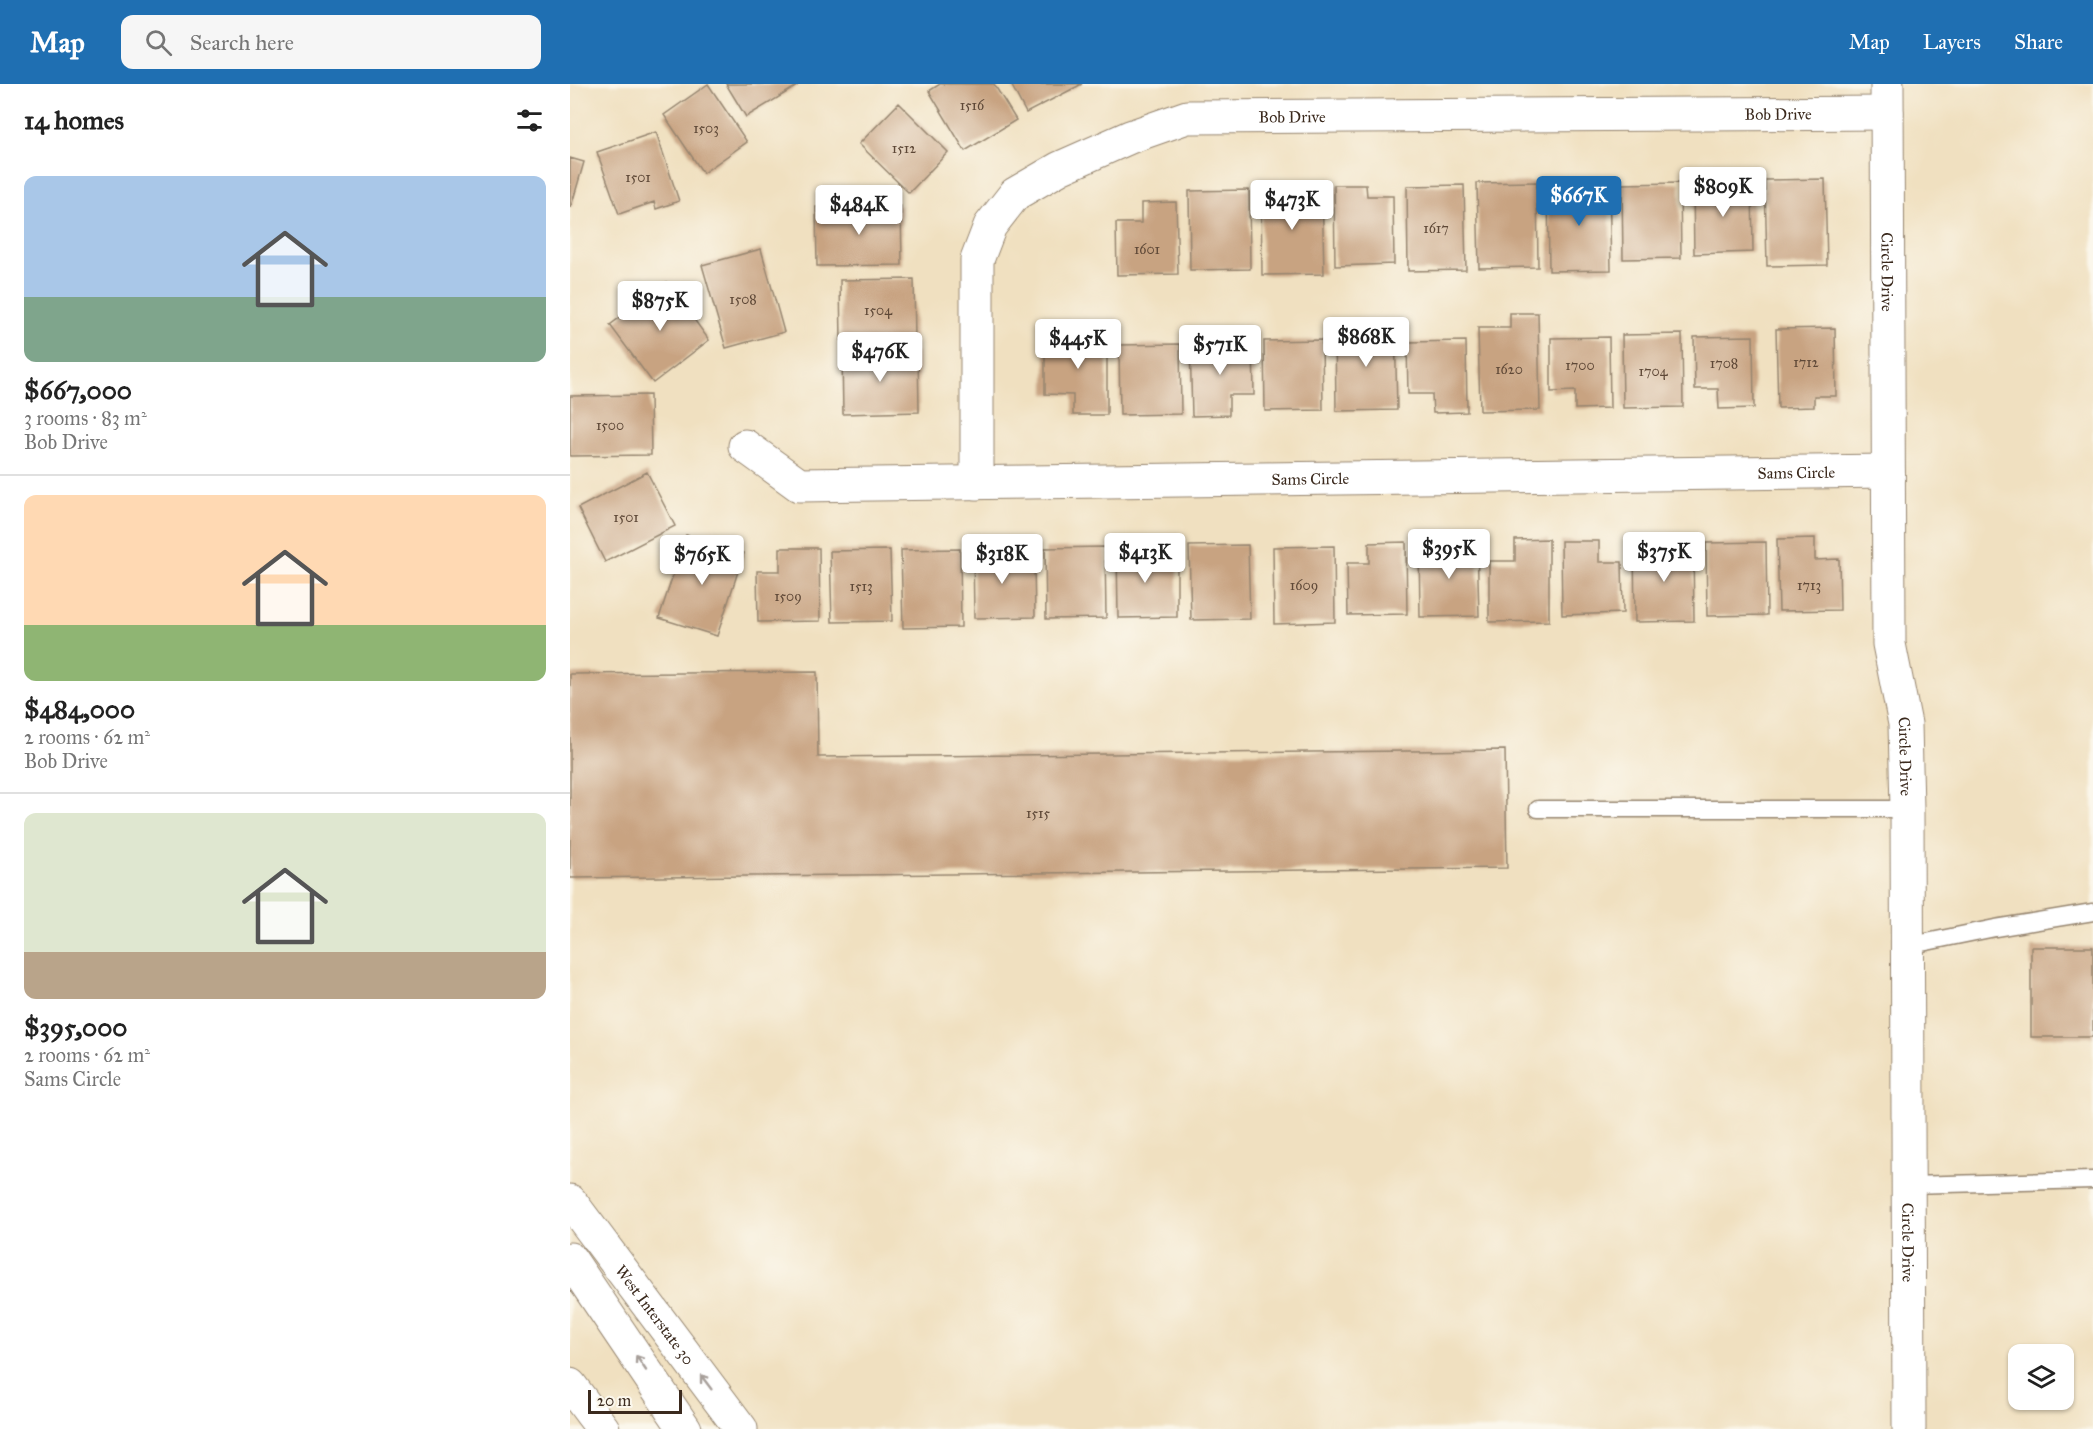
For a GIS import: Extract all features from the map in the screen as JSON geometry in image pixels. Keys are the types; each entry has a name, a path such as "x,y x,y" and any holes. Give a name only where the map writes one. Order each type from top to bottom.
{"main road":[{"name":"Circle Drive","path":"1887,98 1889,644 1905,724 1907,810 1909,1429"},
{"name":"Bob Drive","path":"977,483 977,260 990,226 1015,194 1060,168 1130,137 1187,117 1887,98"},
{"name":"Sams Circle","path":"745,446 799,485 1888,471"},
{"name":"West Interstate 30","path":"570,1201 741,1429"},
{"path":"570,1259 685,1429"},
{"path":"570,1385 603,1429"}],"lane":[{"path":"1538,809 1907,810"},
{"path":"1907,946 1995,928 2093,912"},
{"path":"1909,1185 2093,1180"}],"building":[{"path":"708,84 747,142 703,173 664,115"},
{"path":"726,84 796,84 797,86 746,117"},
{"path":"940,84 994,84 1016,120 965,151 929,91"},
{"path":"1011,84 1082,84 1026,113"},
{"path":"899,103 948,152 909,193 859,144"},
{"path":"656,132 679,201 656,209 654,202 619,214 597,152"},
{"path":"570,158 584,162 571,207 570,207"},
{"path":"1825,179 1827,265 1767,266 1765,180"},
{"path":"1537,182 1538,267 1479,268 1477,183"},
{"path":"1752,182 1753,252 1694,254 1693,183"},
{"path":"1609,183 1611,270 1549,271 1548,184"},
{"path":"1680,183 1681,258 1623,259 1622,184"},
{"path":"1334,185 1366,185 1367,196 1393,196 1394,264 1335,266"},
{"path":"1464,185 1466,270 1408,271 1407,186"},
{"path":"1322,186 1324,274 1262,275 1261,187"},
{"path":"1249,190 1250,269 1190,270 1189,191"},
{"path":"1176,202 1178,274 1117,275 1116,223 1141,223 1141,203"},
{"path":"901,206 902,265 817,266 816,207"},
{"path":"761,249 784,332 726,348 702,265"},
{"path":"914,279 915,340 841,342 840,280"},
{"path":"667,282 709,340 653,383 610,325"},
{"path":"1510,313 1538,313 1540,410 1480,411 1478,328 1510,328"},
{"path":"1395,324 1397,410 1336,411 1335,325"},
{"path":"1835,328 1836,396 1814,396 1814,407 1778,408 1776,329"},
{"path":"1045,333 1107,333 1107,415 1073,415 1073,395 1045,394"},
{"path":"1682,334 1683,407 1623,408 1622,335"},
{"path":"1753,336 1754,408 1719,409 1718,389 1695,389 1694,337"},
{"path":"1609,337 1610,408 1575,409 1575,391 1551,392 1551,338"},
{"path":"1322,340 1323,410 1265,411 1264,341"},
{"path":"1466,341 1467,412 1433,413 1432,394 1408,394 1407,342"},
{"path":"1253,343 1254,395 1229,395 1229,415 1192,416 1190,344"},
{"path":"1180,344 1181,414 1120,415 1119,345"},
{"path":"918,352 919,412 843,414 842,353"},
{"path":"650,395 651,455 570,456 570,396"},
{"path":"647,472 675,526 605,562 578,508"},
{"path":"686,535 744,553 717,636 659,618"},
{"path":"1815,538 1815,560 1839,559 1840,610 1779,611 1777,539"},
{"path":"1549,539 1549,621 1489,622 1489,561 1515,561 1515,540"},
{"path":"1561,541 1599,541 1599,562 1622,562 1623,613 1562,615"},
{"path":"1406,542 1407,614 1348,615 1347,563 1369,563 1369,543"},
{"path":"1477,542 1479,616 1420,617 1419,543"},
{"path":"1766,542 1767,615 1707,616 1706,543"},
{"path":"1693,543 1694,621 1635,622 1634,544"},
{"path":"1154,545 1155,565 1177,565 1177,617 1118,618 1117,546"},
{"path":"1248,545 1250,619 1191,620 1189,546"},
{"path":"1334,546 1335,622 1274,624 1273,547"},
{"path":"973,547 1012,547 1012,566 1034,565 1035,617 974,618"},
{"path":"1105,547 1106,618 1046,619 1045,548"},
{"path":"780,548 819,548 820,621 758,622 757,571 780,571"},
{"path":"960,549 961,627 903,628 901,550"},
{"path":"890,550 892,621 832,622 830,551"},
{"path":"817,672 818,757 1505,750 1507,868 570,878 570,674"},
{"path":"2031,947 2093,947 2093,1037 2031,1037"}]}
